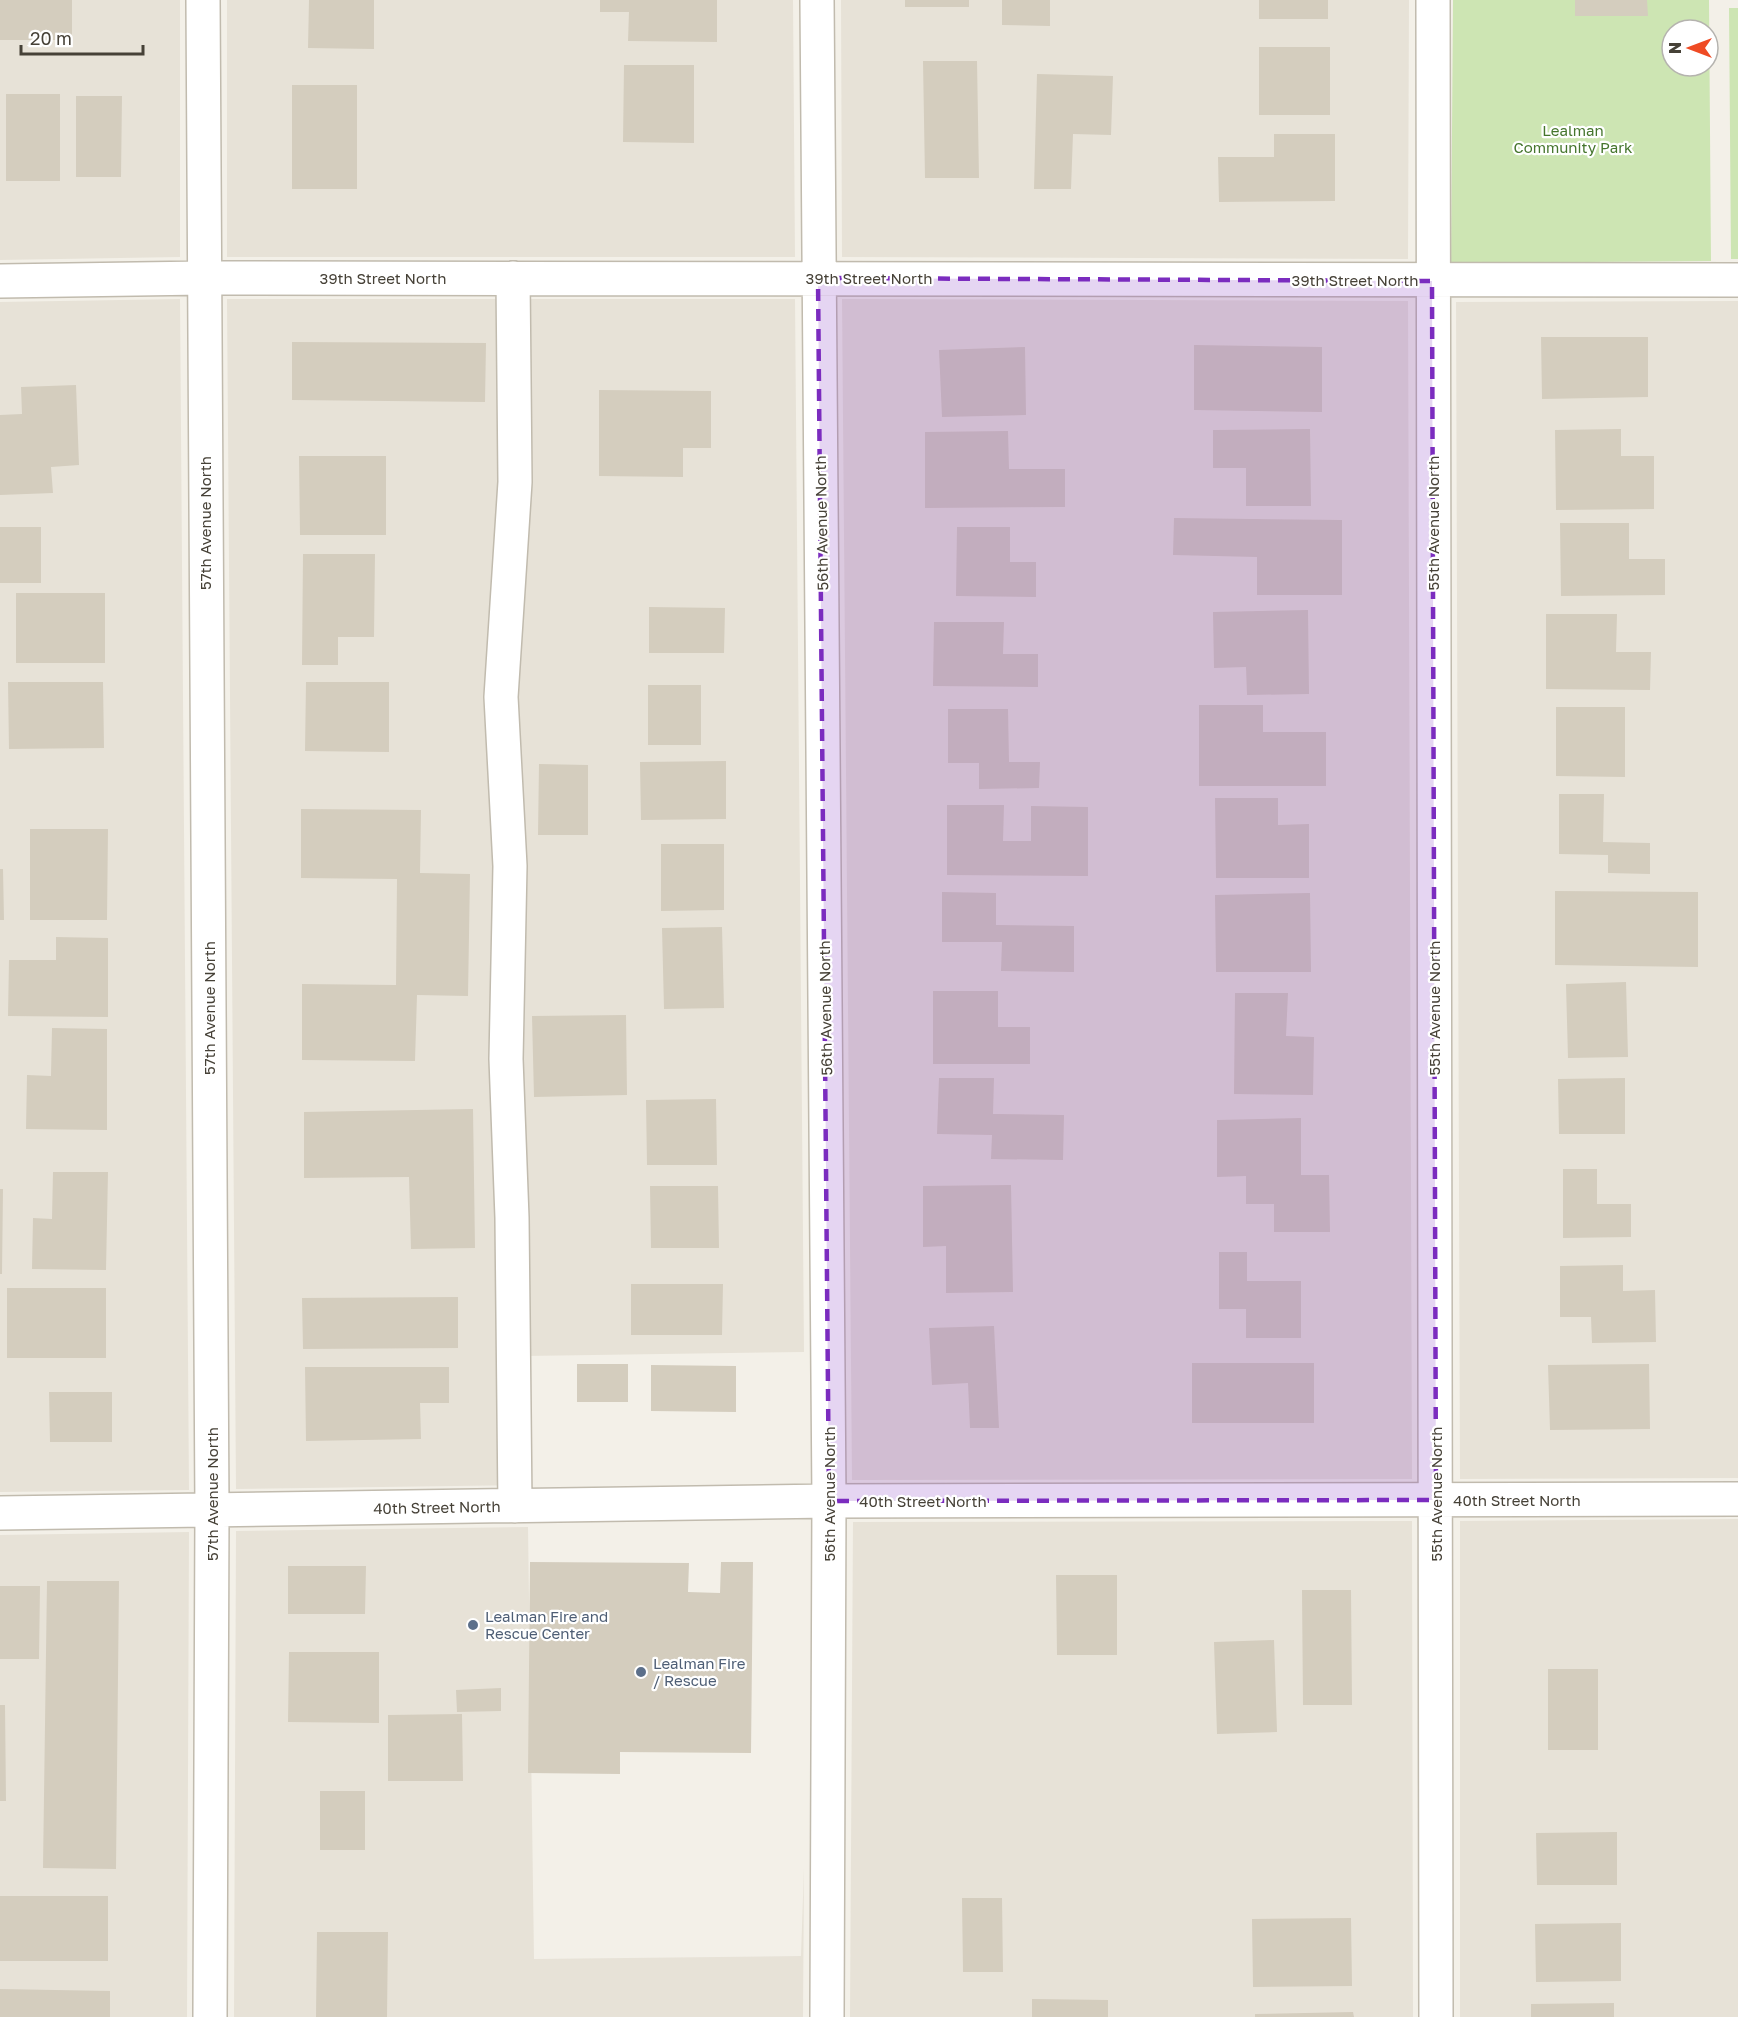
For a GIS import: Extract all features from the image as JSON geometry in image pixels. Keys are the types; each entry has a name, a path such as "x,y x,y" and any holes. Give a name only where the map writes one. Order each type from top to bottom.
{"street":[{"name":"57th Avenue North","path":"204,0 212,1510 210,2017"},
{"name":"56th Avenue North","path":"817,0 829,1501 827,2017"},
{"name":"55th Avenue North","path":"1433,0 1436,2017"},
{"name":"39th Street North","path":"0,281 204,278 1738,280"},
{"path":"513,278 515,482 501,697 510,866 506,1059 512,1218 515,1506"},
{"name":"40th Street North","path":"0,1513 829,1501 1738,1498"}],"highlighted area":[{"path":"818,278 1432,281 1436,1500 829,1501"}],"shaded area":[{"path":"0,0 180,0 180,257 0,260"},
{"path":"227,0 793,0 795,257 227,257"},
{"path":"841,0 1409,0 1408,259 842,257"},
{"path":"180,299 189,1490 0,1492 0,302"},
{"path":"227,299 795,299 804,1352 525,1356 527,1485 236,1489"},
{"path":"842,299 1408,301 1412,1479 852,1480"},
{"path":"1738,301 1738,1478 1460,1479 1456,302"},
{"path":"1738,1519 1738,2017 1460,2017 1460,1521"},
{"path":"1412,1521 1413,2017 850,2017 853,1522"},
{"path":"528,1527 534,1959 801,1956 804,1868 803,2017 234,2017 236,1531"},
{"path":"189,1532 187,2017 0,2017 0,1535"}],"green space":[{"name":"Lealman Community Park","path":"1453,0 1709,0 1709,18 1660,18 1660,78 1710,78 1711,261 1451,263"},
{"path":"1729,8 1738,8 1738,259 1731,259"}],"building":[{"path":"0,0 72,0 72,40 0,40"},
{"path":"309,0 374,0 374,49 308,48"},
{"path":"600,0 717,0 717,42 628,41 629,12 600,12"},
{"path":"905,0 969,0 969,7 905,7"},
{"path":"1002,0 1050,0 1050,26 1002,25"},
{"path":"1259,0 1328,0 1328,19 1259,19"},
{"path":"1575,0 1647,0 1648,16 1575,16"},
{"path":"1259,47 1330,47 1330,115 1259,115"},
{"path":"923,61 977,61 979,178 925,178"},
{"path":"624,65 694,65 694,143 623,142"},
{"path":"1037,74 1113,76 1111,135 1073,134 1071,189 1034,189"},
{"path":"292,85 357,85 357,189 292,189"},
{"path":"6,94 60,94 60,181 6,181"},
{"path":"76,96 122,96 121,177 76,177"},
{"path":"1274,134 1335,134 1335,201 1219,202 1218,157 1274,157"},
{"path":"1541,337 1648,337 1648,397 1542,399"},
{"path":"292,342 486,343 485,402 292,400"},
{"path":"1194,345 1322,347 1322,412 1194,410"},
{"path":"1025,347 1026,415 942,417 939,350"},
{"path":"76,385 79,465 51,467 53,493 0,495 0,415 22,414 21,387"},
{"path":"599,390 711,391 711,448 683,448 683,477 599,476"},
{"path":"1310,429 1311,506 1246,506 1246,468 1213,468 1213,430"},
{"path":"1621,429 1621,456 1654,456 1654,509 1556,510 1555,430"},
{"path":"1008,431 1009,469 1065,469 1065,507 925,508 925,432"},
{"path":"299,456 386,456 386,535 300,535"},
{"path":"1174,518 1342,520 1342,595 1257,595 1257,557 1173,555"},
{"path":"1560,523 1629,523 1629,559 1665,559 1665,595 1561,596"},
{"path":"0,527 41,527 41,583 0,583"},
{"path":"957,527 1010,527 1010,562 1036,562 1036,597 956,596"},
{"path":"303,554 375,554 374,637 338,637 338,665 302,665"},
{"path":"16,593 105,593 105,663 16,663"},
{"path":"649,607 725,608 724,653 649,653"},
{"path":"1308,610 1309,694 1247,695 1246,667 1214,668 1213,612"},
{"path":"1546,614 1617,614 1616,652 1651,652 1650,690 1546,689"},
{"path":"934,622 1004,622 1003,654 1038,654 1038,687 933,686"},
{"path":"8,682 103,682 104,748 9,749"},
{"path":"306,682 389,682 389,752 305,751"},
{"path":"648,685 701,685 701,745 648,745"},
{"path":"1199,705 1263,705 1263,732 1326,732 1326,786 1199,786"},
{"path":"1556,707 1625,707 1625,777 1556,776"},
{"path":"948,709 1008,709 1009,762 1040,762 1039,788 979,789 979,763 948,763"},
{"path":"726,761 726,819 641,820 640,762"},
{"path":"539,764 588,765 588,835 538,835"},
{"path":"1559,794 1604,794 1603,842 1650,843 1650,874 1608,873 1608,855 1559,854"},
{"path":"1215,798 1278,798 1278,825 1309,824 1309,878 1216,878"},
{"path":"947,805 1004,805 1003,841 1031,841 1031,806 1088,807 1088,876 947,875"},
{"path":"301,809 421,810 420,873 470,874 468,996 417,995 415,1061 302,1060 302,984 396,985 397,879 301,878"},
{"path":"30,829 108,829 107,920 30,920"},
{"path":"661,844 724,844 724,910 661,911"},
{"path":"0,869 3,869 4,920 0,920"},
{"path":"1555,891 1698,892 1698,967 1555,965"},
{"path":"942,892 996,893 996,925 1074,926 1074,972 1001,971 1002,942 942,942"},
{"path":"1310,893 1311,972 1216,972 1215,895"},
{"path":"722,927 724,1008 664,1009 662,928"},
{"path":"56,937 108,938 108,1017 8,1016 9,960 56,960"},
{"path":"1626,982 1628,1057 1568,1058 1566,984"},
{"path":"933,991 998,991 998,1027 1030,1027 1030,1064 933,1064"},
{"path":"1235,993 1288,993 1286,1036 1314,1037 1313,1095 1234,1094"},
{"path":"626,1015 627,1095 534,1097 532,1016"},
{"path":"52,1028 107,1029 107,1130 26,1129 27,1075 51,1076"},
{"path":"939,1078 994,1078 993,1114 1064,1115 1063,1160 991,1159 992,1135 937,1134"},
{"path":"1625,1078 1625,1134 1559,1134 1558,1079"},
{"path":"716,1099 717,1165 647,1165 646,1100"},
{"path":"473,1109 475,1248 411,1249 409,1177 304,1178 304,1112"},
{"path":"1301,1118 1301,1175 1329,1175 1330,1232 1274,1232 1274,1204 1246,1204 1246,1176 1217,1177 1217,1120"},
{"path":"1563,1169 1597,1169 1597,1204 1631,1204 1631,1237 1563,1238"},
{"path":"53,1172 108,1172 106,1270 32,1269 33,1218 52,1219"},
{"path":"1011,1185 1013,1292 946,1293 946,1246 923,1247 923,1186"},
{"path":"650,1186 718,1186 719,1248 651,1248"},
{"path":"0,1189 3,1189 2,1274 0,1274"},
{"path":"1219,1252 1247,1252 1247,1281 1301,1281 1301,1338 1246,1338 1246,1309 1219,1309"},
{"path":"1623,1265 1623,1291 1655,1290 1656,1342 1592,1343 1591,1317 1560,1317 1560,1266"},
{"path":"631,1284 723,1284 722,1335 631,1335"},
{"path":"7,1288 106,1288 106,1358 7,1358"},
{"path":"458,1297 458,1348 303,1349 302,1298"},
{"path":"994,1326 999,1428 970,1428 968,1383 932,1385 929,1328"},
{"path":"1192,1363 1314,1363 1314,1423 1192,1423"},
{"path":"577,1364 628,1364 628,1402 577,1402"},
{"path":"1649,1364 1650,1429 1550,1430 1548,1365"},
{"path":"651,1365 736,1366 736,1412 651,1411"},
{"path":"305,1367 449,1367 449,1403 420,1403 421,1439 306,1441"},
{"path":"49,1392 112,1392 112,1442 50,1442"},
{"name":"Lealman Fire / Rescue","path":"530,1562 689,1563 688,1592 720,1593 721,1562 753,1562 751,1753 620,1752 620,1774 528,1773"},
{"path":"288,1566 366,1566 365,1614 288,1614"},
{"path":"1056,1575 1117,1575 1117,1655 1057,1655"},
{"path":"47,1581 119,1581 116,1869 43,1868"},
{"path":"0,1586 40,1586 39,1659 0,1659"},
{"path":"1302,1590 1351,1590 1352,1705 1303,1705"},
{"path":"1274,1640 1277,1732 1217,1734 1214,1642"},
{"path":"289,1652 379,1652 379,1723 288,1722"},
{"path":"1548,1669 1598,1669 1598,1750 1548,1750"},
{"path":"501,1688 501,1711 457,1712 456,1690"},
{"path":"0,1705 5,1705 6,1801 0,1801"},
{"path":"462,1714 463,1781 388,1781 388,1715"},
{"path":"320,1791 365,1791 365,1850 320,1850"},
{"path":"1617,1832 1617,1885 1537,1885 1536,1833"},
{"path":"0,1896 108,1896 108,1961 0,1961"},
{"path":"962,1898 1002,1898 1003,1972 963,1972"},
{"path":"1351,1918 1352,1986 1253,1987 1252,1919"},
{"path":"1621,1923 1621,1981 1536,1982 1535,1924"},
{"path":"317,1932 388,1932 387,2017 316,2017"},
{"path":"0,1989 110,1991 110,2017 0,2017"},
{"path":"1032,1999 1108,2000 1108,2017 1032,2017"},
{"path":"1614,2003 1614,2017 1531,2017 1531,2004"},
{"path":"1353,2012 1354,2017 1255,2017 1255,2014"}],"place":[{"name":"Lealman Fire and Rescue Center","path":"473,1625"},
{"name":"Lealman Fire / Rescue","path":"641,1672"}]}
